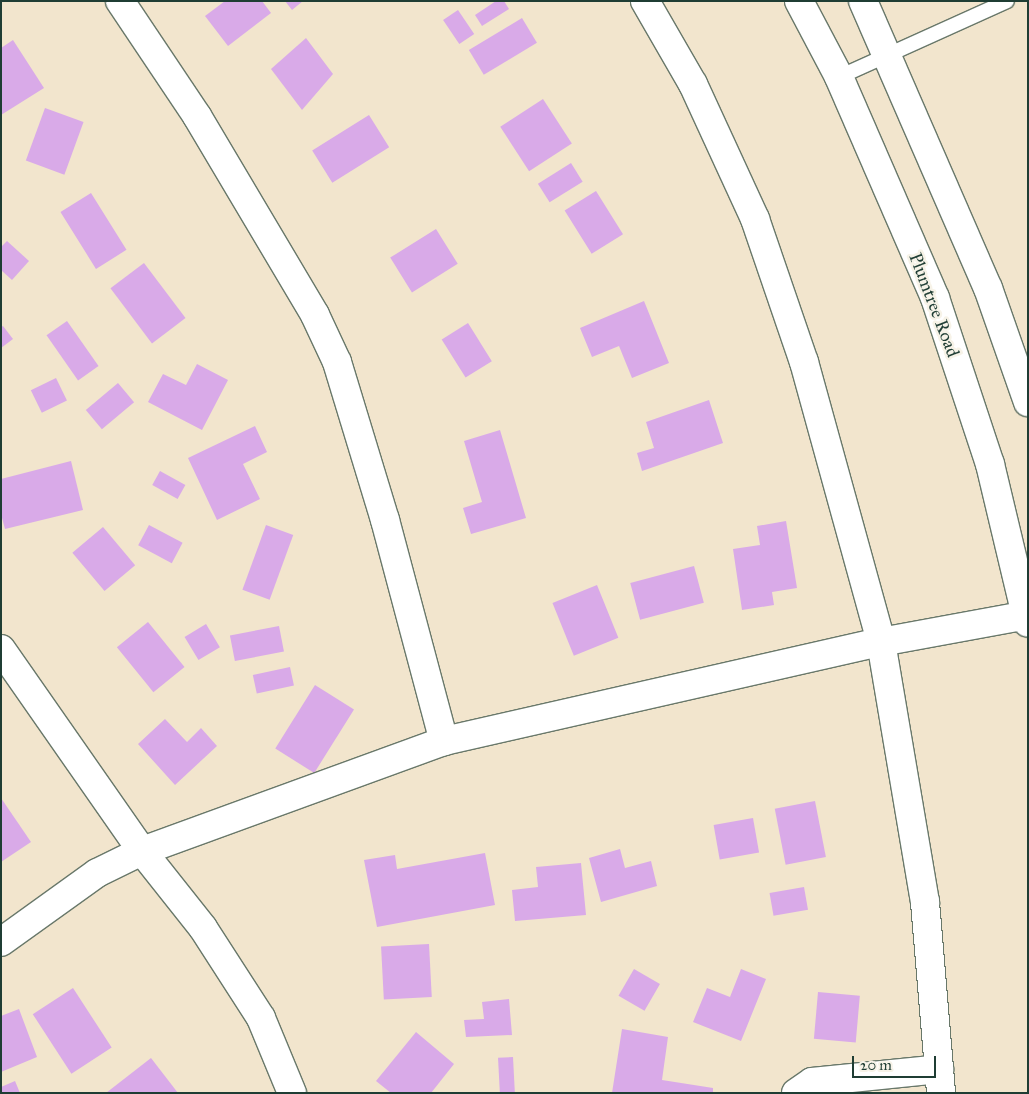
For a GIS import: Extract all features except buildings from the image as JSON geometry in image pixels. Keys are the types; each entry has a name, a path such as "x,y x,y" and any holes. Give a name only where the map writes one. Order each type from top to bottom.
{"main road":[{"path":"120,1 197,116 315,315 337,362 386,520 444,741"},
{"path":"645,1 693,84 755,219 804,362 881,642 925,902 940,1081 812,1082 796,1093"},
{"name":"Plumtree Road","path":"799,1 839,77 934,298 990,464 1027,618"},
{"path":"863,1 889,54 988,288 1028,402"},
{"path":"1,942 97,873 142,851 444,741 881,642 1027,618"},
{"path":"1,649 142,851 203,928 261,1018 292,1093"}],"lane":[{"path":"839,77 1007,1"}]}
